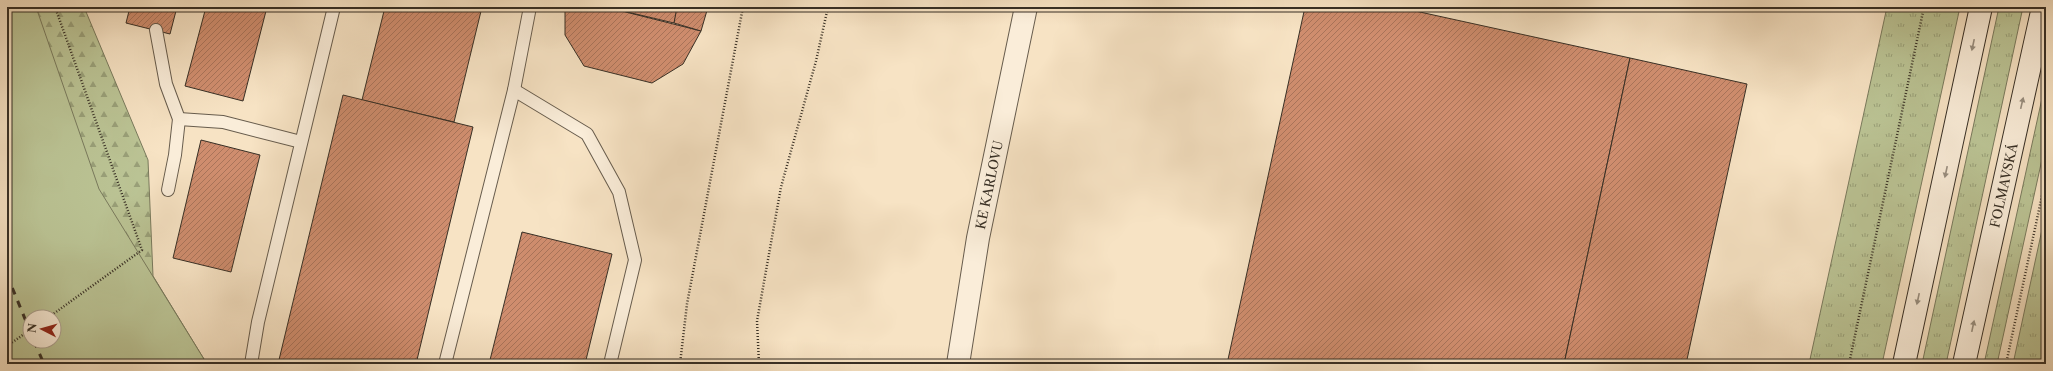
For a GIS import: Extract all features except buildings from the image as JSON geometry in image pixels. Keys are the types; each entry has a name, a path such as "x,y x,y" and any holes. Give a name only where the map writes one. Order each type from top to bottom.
{"main road":[{"name":"KE KARLOVU","path":"958,364 978,238 1026,7"},
{"path":"1904,364 1981,7"},
{"name":"FOLMAVSKÁ","path":"1964,364 2043,7"}],"lane":[{"path":"251,364 258,322 334,7"},
{"path":"445,364 514,90 530,7"},
{"path":"156,30 166,84 179,119 175,156 168,190"},
{"path":"514,90 587,134 619,192 635,260 610,364"},
{"path":"179,119 223,122 301,142"}],"path":[{"path":"55,7 142,250 60,309"},
{"path":"680,364 687,304 743,7"},
{"path":"758,364 757,321 781,187 816,61 828,7"},
{"path":"1849,364 1924,7"},
{"path":"2006,364 2046,177"},
{"path":"7,346 22,336"}],"green space":[{"path":"7,7 84,7 148,160 153,276 207,364 7,364"},
{"path":"7,7 36,7 99,189 207,364 7,364"},
{"path":"1887,7 1960,7 1882,364 1809,364"},
{"path":"1999,7 2023,7 1946,364 1922,364"},
{"path":"2046,80 2046,141 1997,364 1984,364"},
{"path":"2046,211 2046,364 2013,364"}],"railway":[{"path":"7,275 22,312"},
{"path":"37,349 44,364"}]}
